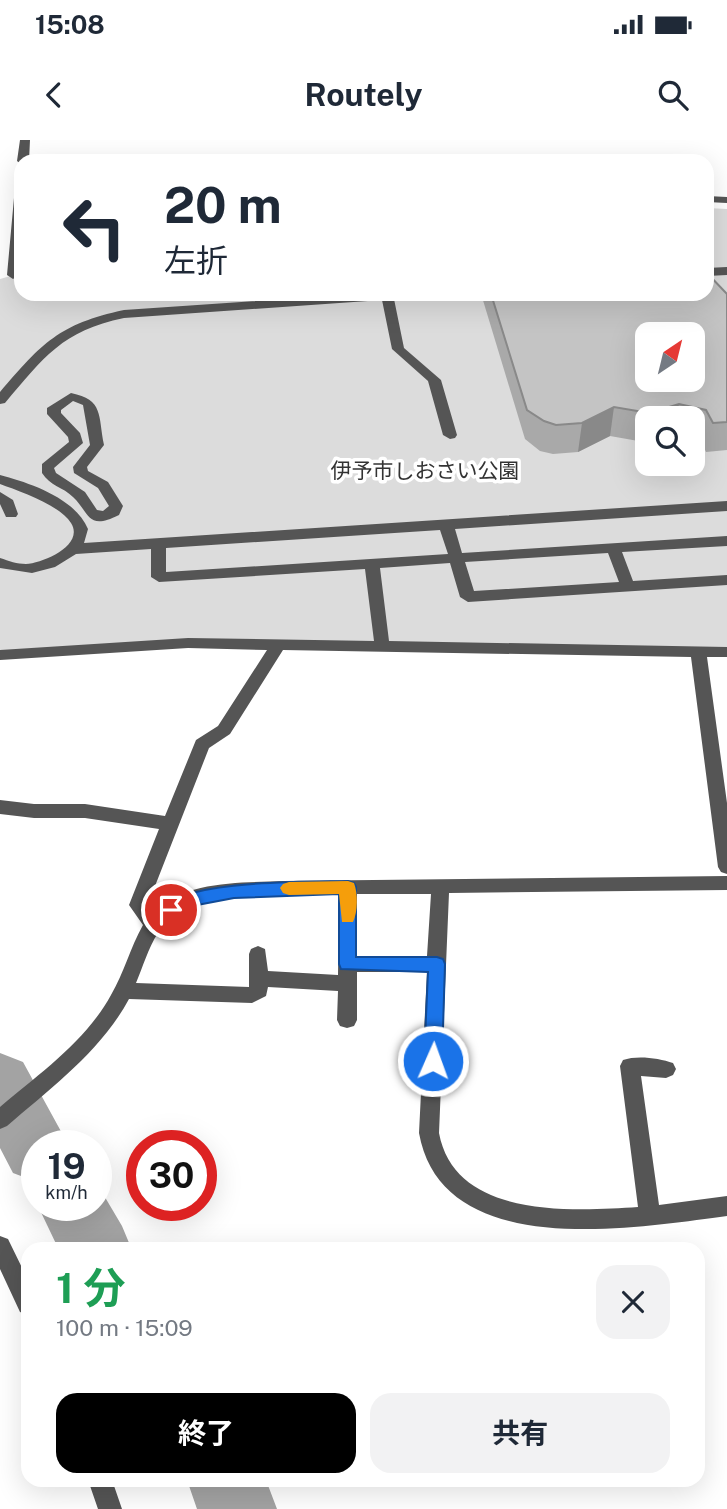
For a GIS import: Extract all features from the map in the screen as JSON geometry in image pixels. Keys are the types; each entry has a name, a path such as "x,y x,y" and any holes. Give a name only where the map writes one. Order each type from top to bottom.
{"street":[{"path":"11,275 14,249"},
{"path":"0,400 52,341 93,319 124,314 301,301"},
{"path":"388,301 398,349 434,380 450,435"},
{"path":"71,397 89,404 97,445 80,467 81,473 108,490 116,506 114,512 108,516 96,516 80,495 52,480 47,473 47,467 76,443 75,436 54,414 54,408 61,401 71,397"},
{"path":"0,479 69,513 79,522 80,536 72,549 52,563 31,568 9,567 0,563"},
{"path":"0,496 8,503 11,514"},
{"path":"72,549 727,506"},
{"path":"446,524 468,597 727,580"},
{"path":"158,542 159,577 727,541"},
{"path":"613,548 628,587"},
{"path":"372,563 382,646"},
{"path":"0,655 188,643 727,652"},
{"path":"153,925 138,905 202,744 224,730 279,643"},
{"path":"698,651 720,767 727,867"},
{"path":"0,807 34,811 86,811 171,824"},
{"path":"0,1120 79,1050 117,1003 153,925 188,900 208,894 283,888 727,883"},
{"path":"440,886 429,1133 433,1155 449,1177 474,1198 500,1210 531,1216 599,1219 650,1216 727,1206"},
{"path":"347,1020 348,887"},
{"path":"123,991 237,997 252,995 259,989 258,954"},
{"path":"260,979 347,974 437,964"},
{"path":"650,1216 630,1066 666,1069"},
{"path":"0,1246 21,1290"},
{"path":"102,1487 110,1509"}],"green space":[{"name":"伊予市しおさい公園","path":"714,208 727,209 727,648 174,643 0,655 0,279 14,275 14,301 714,301"}],"building":[{"path":"714,280 727,294 727,422 713,423 705,406 679,404 635,406 635,411 614,407 582,423 556,425 527,410 493,301 714,301"}],"waterway":[{"path":"0,1082 26,1130"},
{"path":"81,1221 93,1242"},
{"path":"229,1487 237,1509"}],"slow traffic":[{"path":"289,888 348,887 348,917"}],"route":[{"path":"171,910 188,900 208,894 283,888 348,887 347,964 437,964 433,1061"}]}
